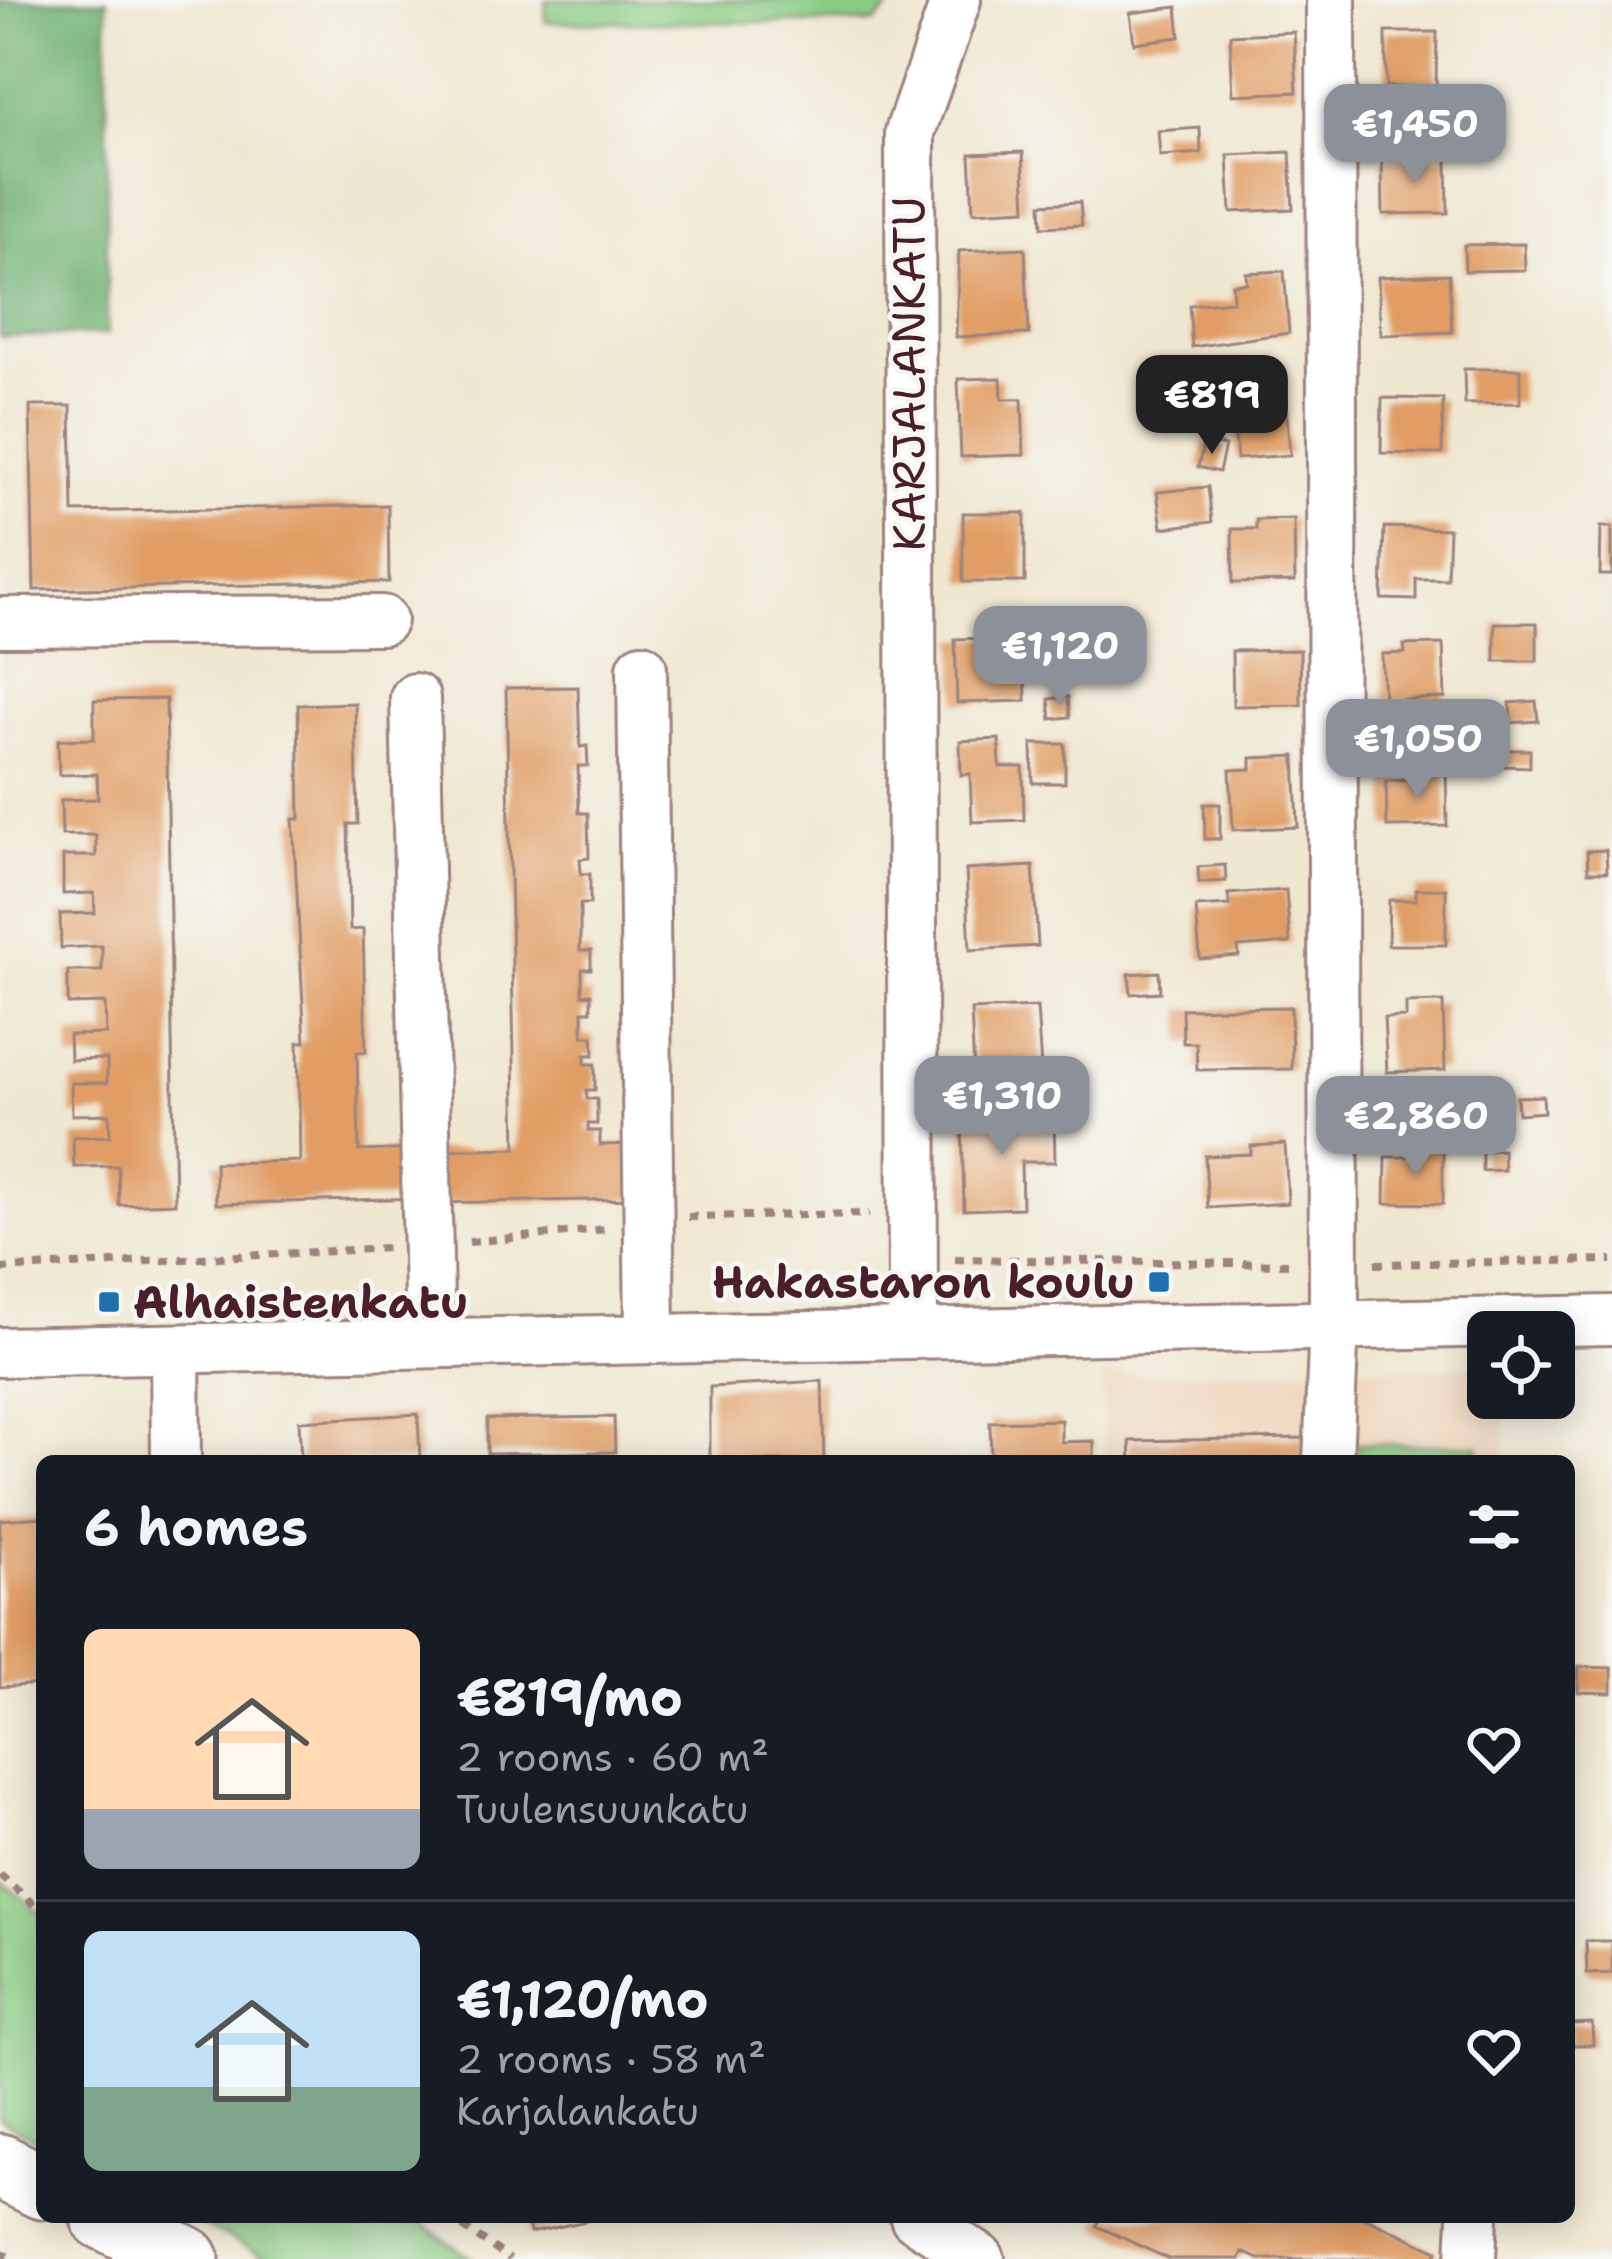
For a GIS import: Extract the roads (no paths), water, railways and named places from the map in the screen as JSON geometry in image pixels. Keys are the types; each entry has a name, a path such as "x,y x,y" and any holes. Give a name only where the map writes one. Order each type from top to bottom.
{"main road":[{"path":"0,2166 36,2184"},
{"path":"115,2223 187,2259"}],"street":[{"name":"KARJALANKATU","path":"913,1331 910,132 956,0"},
{"path":"1328,1455 1334,1324 1331,0"},
{"path":"0,622 382,620"},
{"path":"642,668 650,1337"},
{"path":"415,698 430,1343"},
{"path":"0,1352 1612,1319"},
{"path":"175,1351 176,1455"},
{"path":"924,2223 980,2259"},
{"path":"1472,2259 1473,2223"}],"place":[{"name":"Hakastaron koulu","path":"1159,1282"},
{"name":"Alhaistenkatu","path":"109,1302"}]}
